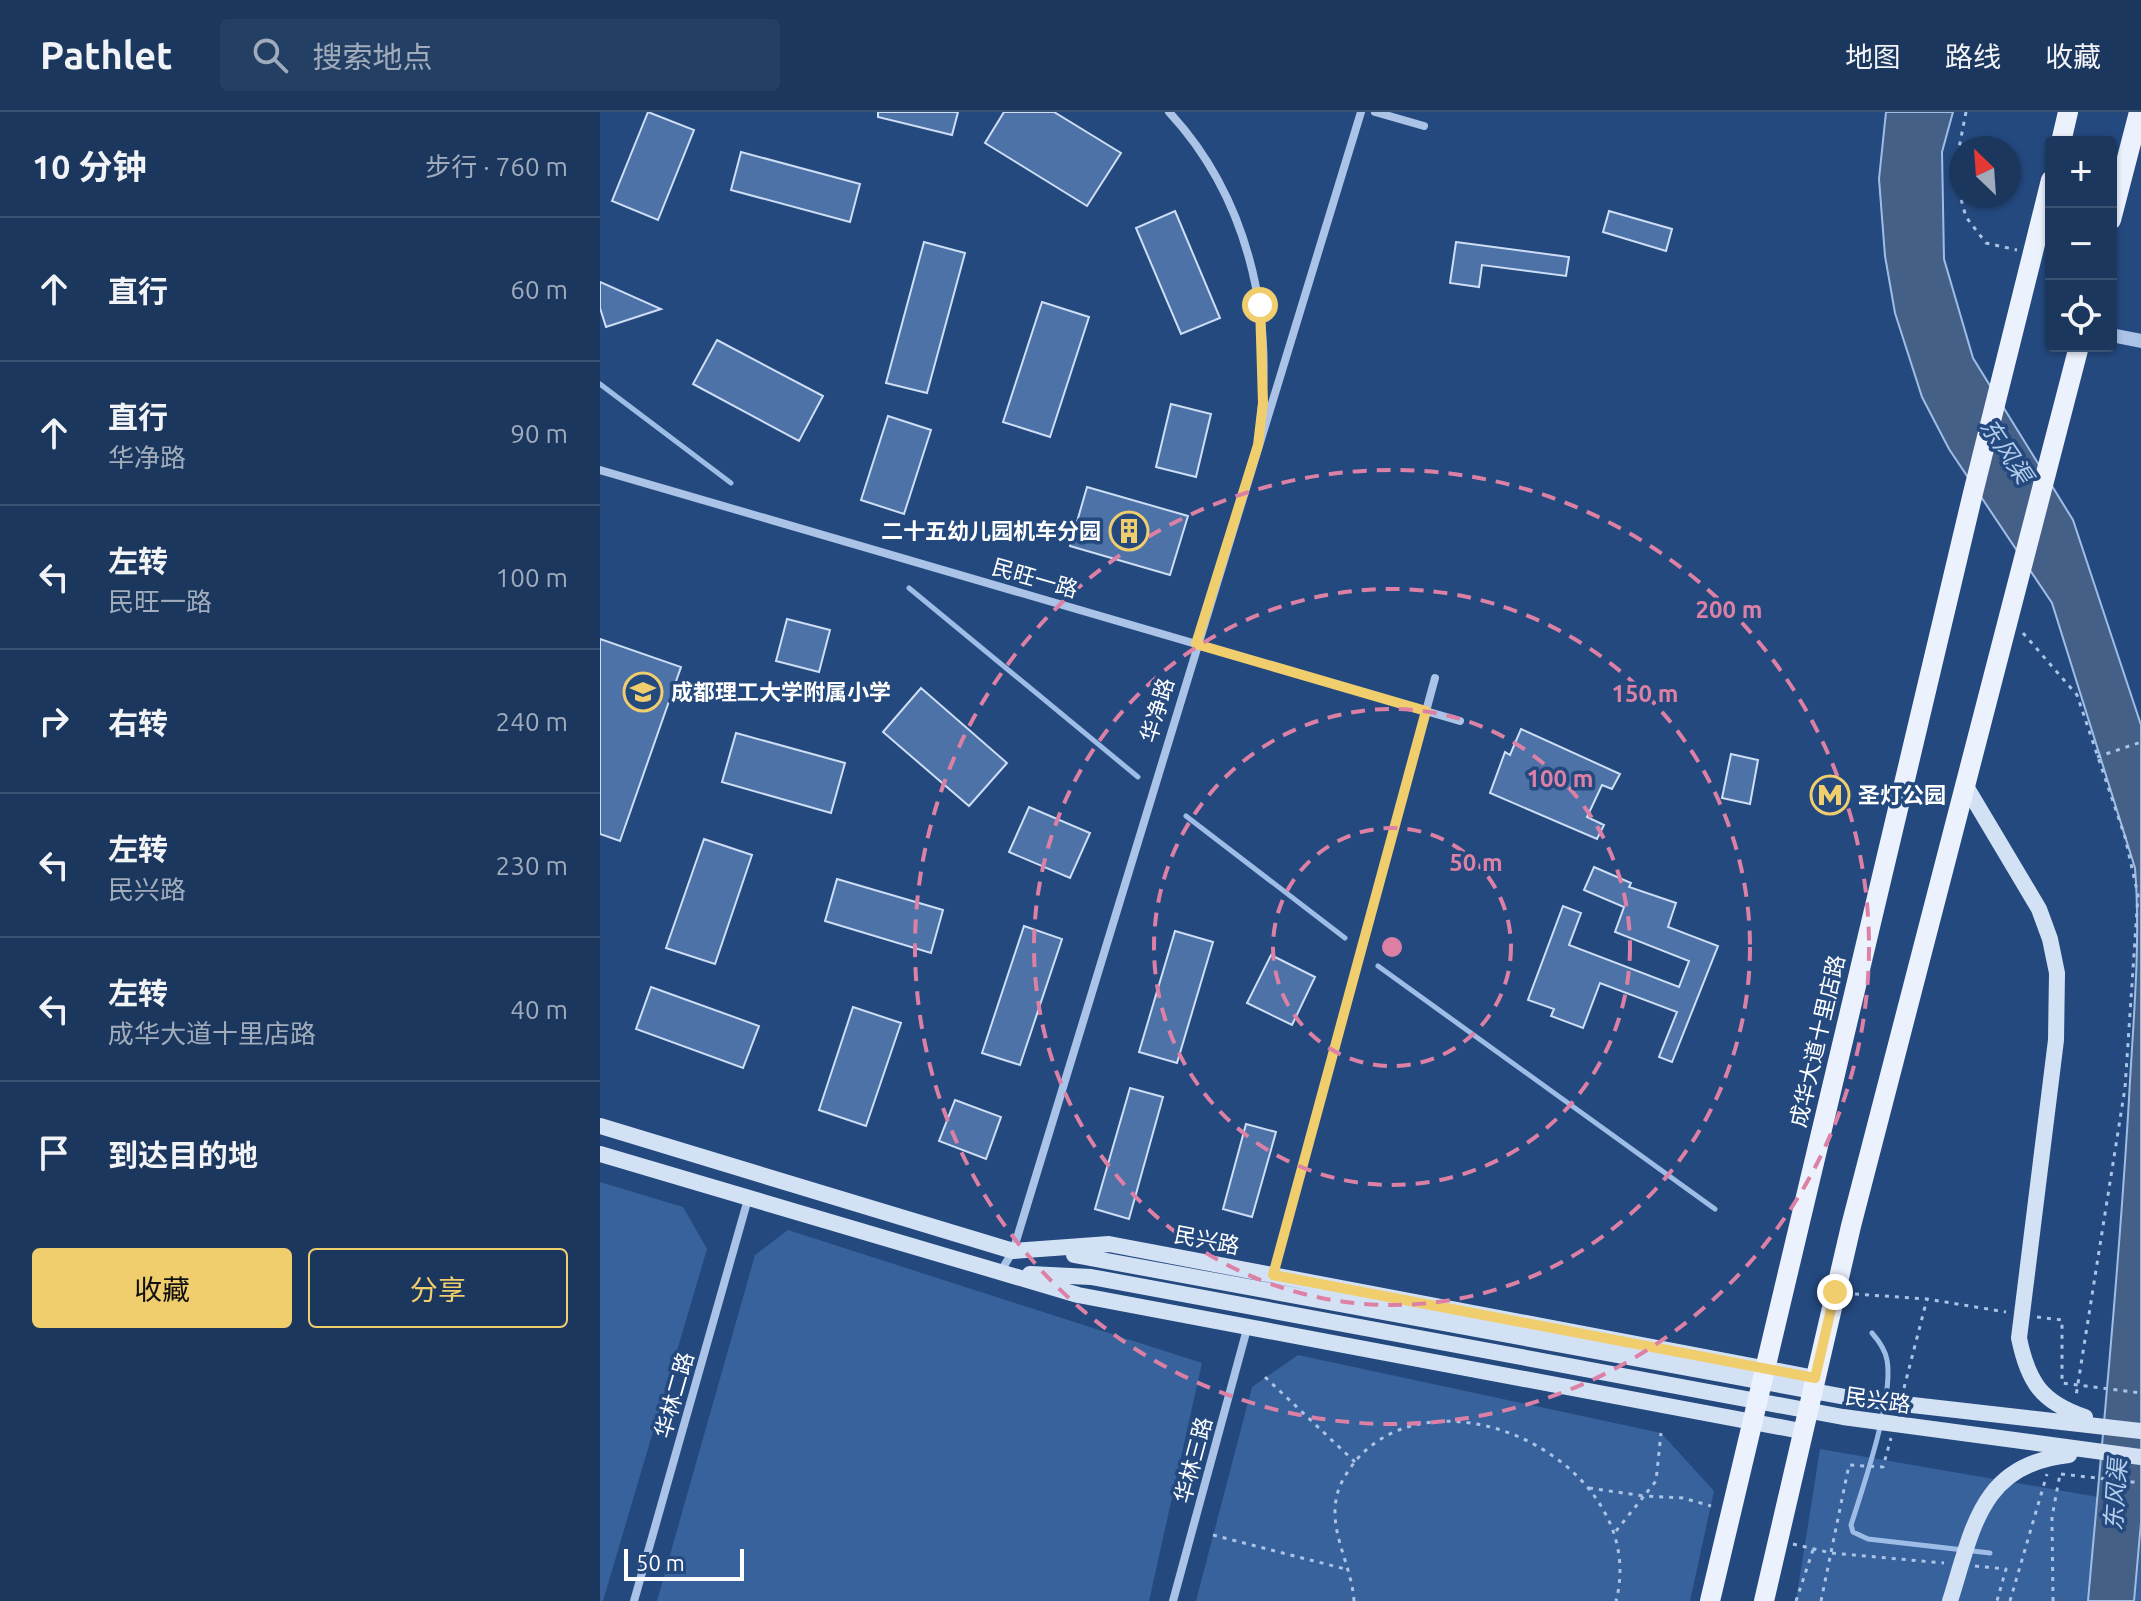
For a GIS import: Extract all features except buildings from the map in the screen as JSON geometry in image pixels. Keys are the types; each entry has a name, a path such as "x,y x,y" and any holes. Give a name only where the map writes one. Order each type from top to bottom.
{"main road":[{"path":"2062,136 2068,112"},
{"path":"2114,208 2139,112"},
{"path":"2032,254 2045,203"},
{"name":"成华大道十里店路","path":"1710,1601 2032,254"},
{"path":"1764,1601 1835,1292 2020,563 2077,352"},
{"path":"1964,783 2039,909 2050,939 2057,973 2056,1040 2019,1338 2025,1368 2038,1390 2052,1402 2113,1427"},
{"name":"民兴路","path":"600,1126 1013,1251 1096,1256 1851,1398 2141,1431"},
{"path":"600,1154 1078,1295 1801,1431"},
{"name":"民兴路","path":"1013,1251 1109,1244 1815,1378"},
{"name":"民兴路","path":"1001,1272 1091,1277 1843,1417 2141,1457"},
{"path":"1950,1601 1973,1527 1995,1485 2017,1468 2042,1458 2100,1452"}],"street":[{"path":"1169,112 1207,160 1232,210 1249,257 1260,305 1264,351 1258,445"},
{"name":"华净路","path":"1001,1272 1013,1251 1361,112"},
{"path":"1375,112 1424,126"},
{"path":"2117,336 2141,341"},
{"name":"民旺一路","path":"600,470 1460,721"},
{"path":"1273,1275 1435,678"},
{"name":"华林二路","path":"634,1601 748,1199"},
{"name":"华林三路","path":"1173,1601 1247,1329"}],"path":[{"path":"1966,112 1954,174 1966,217 1986,243 2032,254"},
{"path":"2007,616 2077,695 2125,837 2138,895 2137,955 2125,1088 2073,1408"},
{"path":"2097,757 2141,742"},
{"path":"1835,1292 1927,1299 2010,1312"},
{"path":"2034,1316 2062,1320 2062,1383 2141,1393"},
{"path":"1265,1377 1355,1462"},
{"path":"1354,1601 1350,1571 1336,1522 1336,1501 1341,1482 1355,1462 1382,1437 1404,1429 1444,1422 1469,1424 1525,1439 1556,1457 1589,1488 1600,1500 1616,1531 1621,1551 1621,1580 1616,1601"},
{"path":"1616,1531 1656,1481 1661,1433"},
{"path":"1821,1601 1849,1465 1876,1468"},
{"path":"2053,1601 2052,1517 2061,1470"},
{"path":"2010,1601 2048,1472 2141,1483"},
{"path":"1589,1488 1683,1498 1711,1506"},
{"path":"1213,1535 1350,1571"},
{"path":"1777,1540 1831,1553 1948,1563"},
{"path":"1796,1601 1813,1550"},
{"path":"1963,1565 2006,1569 1997,1601"}],"shaded area":[{"path":"600,1182 683,1207 707,1249 603,1601 600,1601"},
{"path":"788,1230 1202,1363 1149,1601 657,1601 755,1255"},
{"path":"1298,1355 1661,1433 1714,1491 1690,1601 1196,1601 1252,1387"},
{"path":"1820,1449 2098,1497 2088,1601 1796,1601"},
{"path":"2141,1522 2141,1601 2134,1601"}],"water":[{"name":"东风渠","path":"1886,112 1953,112 1942,152 1944,259 1973,358 2073,520 2141,725 2141,1522 2134,1601 2088,1601 2129,1099 2137,954 2135,868 2052,603 1949,449 1922,397 1895,313 1885,256 1879,179"}],"waterway":[{"path":"600,384 731,483"},
{"path":"909,588 1138,777"},
{"path":"1186,816 1345,938"},
{"path":"1378,966 1715,1209"},
{"path":"1872,1333 1885,1352 1888,1376 1882,1419 1851,1525 1853,1532 1868,1539 1990,1553"}],"place":[{"name":"二十五幼儿园机车分园","path":"1129,531"},
{"name":"成都理工大学附属小学","path":"643,692"},
{"name":"圣灯公园","path":"1830,795"}],"route":[{"path":"1260,305 1264,351 1258,445 1196,644 1426,711 1273,1275 1815,1378 1835,1292"}]}
